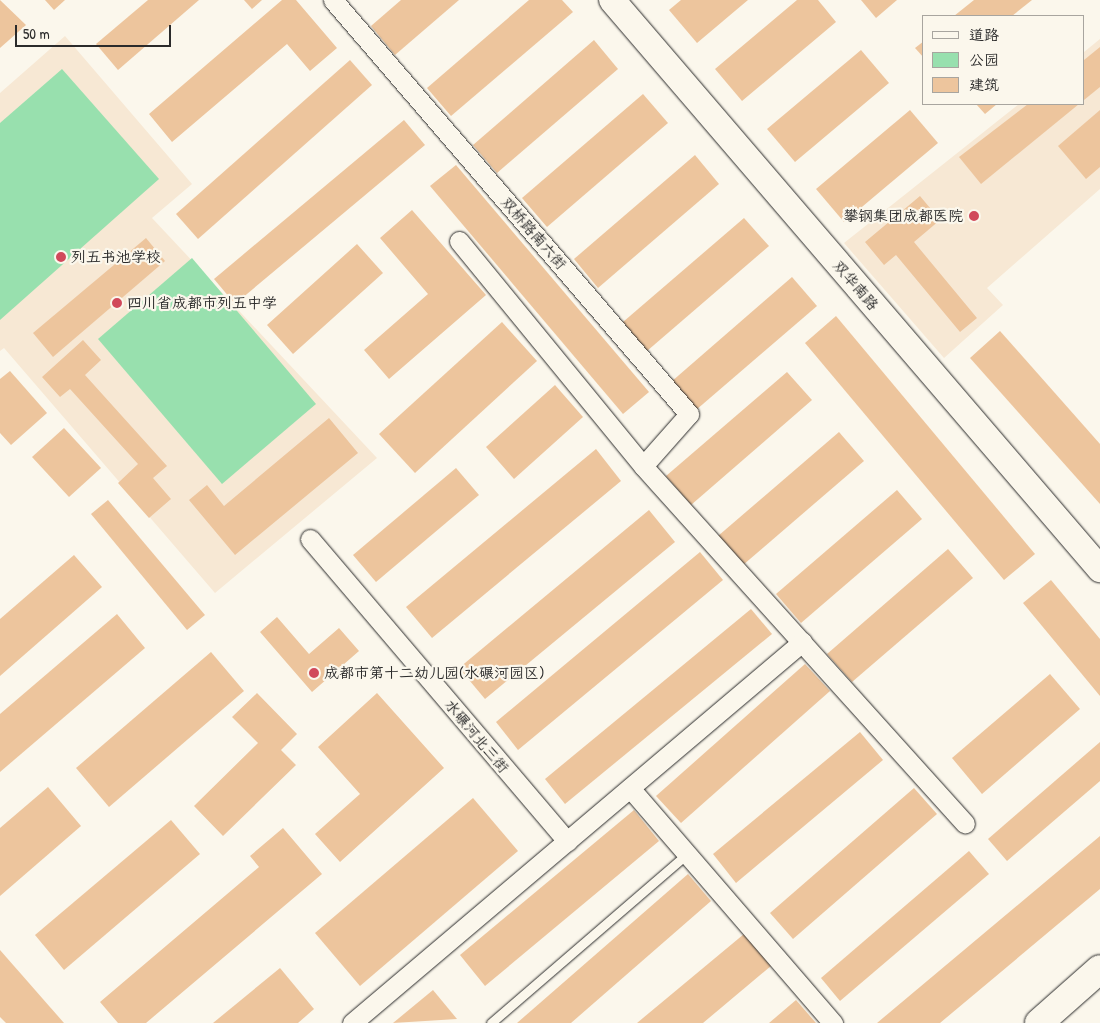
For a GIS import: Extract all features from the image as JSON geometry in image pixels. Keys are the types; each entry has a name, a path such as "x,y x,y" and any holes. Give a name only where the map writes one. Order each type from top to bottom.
{"main road":[{"path":"1038,1023 1100,969"}],"street":[{"name":"双桥路南六街","path":"333,0 690,414 643,466"},
{"name":"双华南路","path":"612,0 1100,569"},
{"path":"459,241 643,466 965,824"},
{"name":"水碾河北三街","path":"310,539 567,841"},
{"path":"352,1023 802,642"},
{"path":"630,788 833,1023"}],"lane":[{"path":"491,1023 687,854"}],"shaded area":[{"name":"四川省成都市列五中学","path":"65,36 192,184 152,218 377,458 215,593 4,348 0,351 0,93"},
{"name":"攀钢集团成都医院","path":"1100,39 1100,189 987,288 1003,305 944,358 844,243 1018,105 1085,105 1085,51"}],"green space":[{"path":"62,69 159,179 0,320 0,123"},
{"path":"192,258 316,404 222,484 98,339"}],"building":[{"path":"0,0 26,25 0,48"},
{"path":"45,0 65,0 54,10"},
{"path":"148,0 199,0 118,70 96,44"},
{"path":"244,0 262,0 252,9"},
{"path":"282,0 296,0 337,48 310,71 287,44 172,142 149,114"},
{"path":"401,0 459,0 395,55 371,26"},
{"path":"529,0 562,0 573,12 451,116 427,88"},
{"path":"681,0 748,0 697,43 669,10"},
{"path":"797,0 818,0 836,22 742,101 715,69"},
{"path":"861,0 897,0 876,18"},
{"path":"974,0 1032,0 1013,15 955,15"},
{"path":"594,40 618,69 497,173 473,145"},
{"path":"922,43 922,56 915,48"},
{"path":"1100,47 1100,87 1085,99 1085,59"},
{"path":"861,50 889,83 795,162 767,129"},
{"path":"350,60 372,85 198,239 176,214"},
{"path":"643,94 668,123 547,227 522,198"},
{"path":"977,105 996,105 985,114"},
{"path":"1027,105 1078,105 981,184 959,157"},
{"path":"910,110 938,143 844,222 816,189"},
{"path":"1100,110 1100,167 1086,179 1058,146"},
{"path":"404,120 425,145 235,304 214,279"},
{"path":"695,155 719,184 598,288 574,259"},
{"path":"456,165 649,392 623,414 430,186"},
{"path":"920,196 940,220 914,242 977,318 960,332 896,255 884,265 865,242"},
{"path":"412,210 486,295 389,379 364,350 428,294 380,238"},
{"path":"744,218 769,246 647,351 623,322"},
{"path":"146,238 165,261 53,357 33,333"},
{"path":"357,244 383,273 293,354 267,325"},
{"path":"792,277 817,306 696,410 671,382"},
{"path":"836,316 1035,554 1004,580 805,343"},
{"path":"502,322 537,361 415,473 379,434"},
{"path":"1000,331 1100,444 1100,504 970,358"},
{"path":"83,340 101,360 85,375 167,466 153,478 171,499 149,518 118,483 138,464 70,389 60,397 42,377"},
{"path":"10,371 47,413 11,445 0,433 0,379"},
{"path":"787,372 812,400 691,505 666,476"},
{"path":"555,385 583,417 514,479 486,447"},
{"path":"329,418 358,453 235,555 189,500 207,485 224,506"},
{"path":"64,428 101,468 69,497 32,457"},
{"path":"839,432 864,461 743,565 718,536"},
{"path":"596,449 621,481 432,638 406,607"},
{"path":"456,468 479,495 376,582 353,555"},
{"path":"897,490 922,519 801,623 776,594"},
{"path":"108,500 205,615 187,630 91,514"},
{"path":"649,510 675,542 485,699 459,668"},
{"path":"948,549 973,578 852,682 827,654"},
{"path":"700,552 723,580 518,750 496,722"},
{"path":"74,555 102,587 0,676 0,619"},
{"path":"1051,580 1100,639 1100,696 1023,603"},
{"path":"751,609 772,634 565,804 545,779"},
{"path":"117,614 145,648 0,772 0,714"},
{"name":"成都市第十二幼儿园(水碾河园区)","path":"277,617 309,654 339,628 359,651 312,692 260,632"},
{"path":"211,652 244,691 109,807 76,768"},
{"path":"805,664 830,691 681,823 656,796"},
{"path":"1050,674 1080,709 982,794 952,758"},
{"path":"257,693 297,734 281,750 296,765 223,836 194,806 258,743 232,717"},
{"path":"377,693 444,768 340,862 315,834 360,794 318,747"},
{"path":"860,732 883,760 736,883 713,854"},
{"path":"1100,742 1100,781 1007,861 988,839"},
{"path":"48,787 81,826 0,896 0,828"},
{"path":"914,788 937,814 793,939 770,913"},
{"path":"473,798 518,851 360,986 315,933"},
{"path":"634,810 659,841 485,986 460,955"},
{"path":"171,820 200,854 64,970 35,935"},
{"path":"283,828 322,874 146,1023 118,1023 100,1002 259,867 250,856"},
{"path":"1100,836 1100,889 940,1023 877,1023"},
{"path":"969,851 989,874 840,1001 821,978"},
{"path":"688,874 711,901 571,1023 517,1023"},
{"path":"744,934 771,966 703,1023 637,1023"},
{"path":"0,950 64,1023 6,1023 0,1017"},
{"path":"280,968 314,1009 298,1023 213,1023"},
{"path":"433,990 457,1019 393,1023"},
{"path":"796,1000 816,1023 769,1023"}],"place":[{"name":"攀钢集团成都医院","path":"974,216"},
{"name":"列五书池学校","path":"61,257"},
{"name":"四川省成都市列五中学","path":"117,303"},
{"name":"成都市第十二幼儿园(水碾河园区)","path":"314,673"}]}
